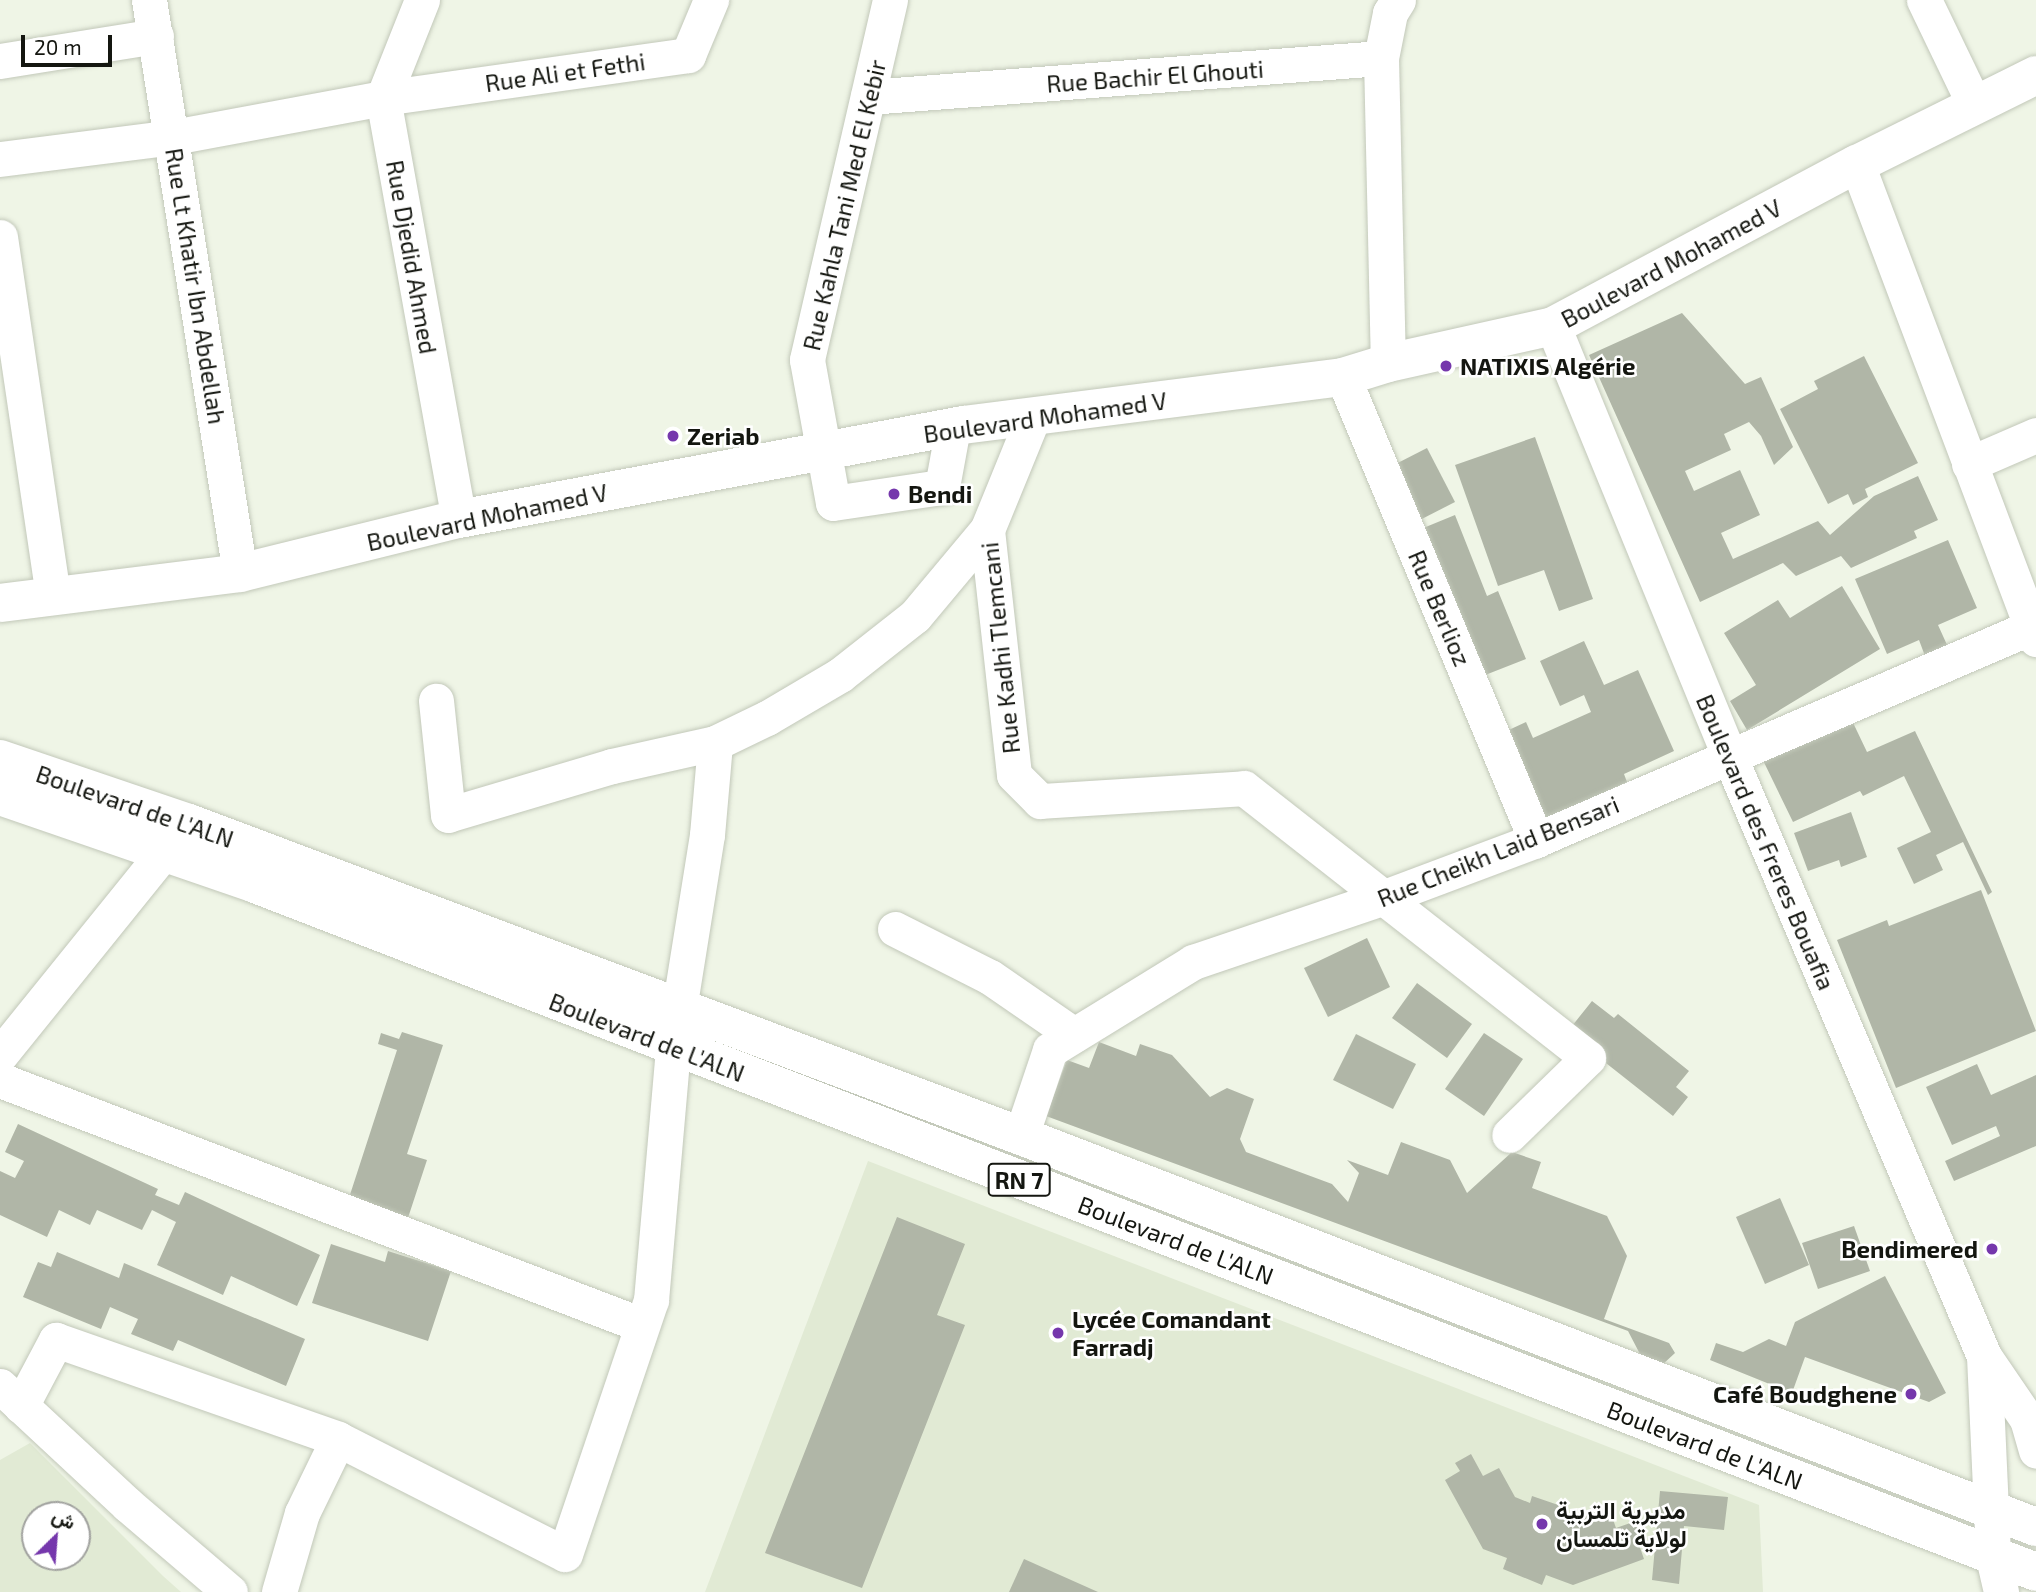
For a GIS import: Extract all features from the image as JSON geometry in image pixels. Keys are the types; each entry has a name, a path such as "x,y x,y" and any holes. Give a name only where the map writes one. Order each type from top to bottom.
{"main road":[{"name":"Boulevard Mohamed V","path":"0,603 240,573 459,519 953,427 1343,377 1388,363 1553,326 1857,164 2036,75"},
{"name":"Boulevard de L'ALN","path":"0,759 189,824 678,1010 1021,1136 2036,1527"},
{"name":"Boulevard de L'ALN","path":"0,796 164,852 673,1047 1997,1574 2036,1572"}],"street":[{"path":"0,159 173,136 383,98 422,0"},
{"name":"Rue Ali et Fethi","path":"383,98 688,55 711,0"},
{"name":"Rue Kahla Tani Med El Kebir","path":"890,0 807,360 833,503 942,487 953,427"},
{"path":"1388,363 1381,58 1390,13 1398,0"},
{"path":"1924,0 1974,104"},
{"path":"0,61 154,13"},
{"name":"Rue Lt Khatir Ibn Abdellah","path":"154,13 240,573"},
{"name":"Rue Bachir El Ghouti","path":"868,97 1381,58"},
{"name":"Rue Djedid Ahmed","path":"383,98 459,519"},
{"path":"1857,164 2034,630"},
{"path":"0,237 52,596"},
{"name":"Boulevard des Freres Bouafia","path":"1553,326 1729,755 1984,1356"},
{"name":"Rue Berlioz","path":"1343,377 1536,840"},
{"path":"436,701 448,815 612,766 715,743 767,718 840,676 915,616 987,530 1033,417"},
{"path":"1969,464 2036,435"},
{"name":"Rue Kadhi Tlemcani","path":"987,530 1014,775 1040,801 1244,788 1588,1058 1509,1135"},
{"name":"Rue Cheikh Laid Bensari","path":"1021,1136 1050,1050 1193,962 1382,898 1536,840 1729,755 2034,630"},
{"path":"230,1592 128,1505 10,1396 56,1340 338,1439 565,1554 651,1300 673,1047 707,835 715,743"},
{"path":"0,1055 164,852"},
{"path":"895,929 990,977 1074,1035"},
{"path":"0,1080 642,1325"},
{"path":"1984,1356 2033,1421"},
{"path":"1984,1356 1997,1574"},
{"path":"279,1592 302,1513 338,1439"}],"shaded area":[{"name":"Lycée Comandant Farradj","path":"868,1161 1759,1505 1763,1592 705,1592"},
{"path":"30,1443 88,1501 21,1501 21,1571 91,1571 91,1504 181,1592 0,1592 0,1460"}],"building":[{"path":"1682,313 1745,384 1761,377 1793,447 1774,465 1761,436 1749,422 1724,434 1731,450 1685,471 1694,491 1740,470 1760,515 1721,533 1733,559 1818,521 1830,535 1874,496 1918,476 1938,520 1914,531 1917,538 1851,568 1841,556 1796,576 1783,563 1700,602 1589,355"},
{"path":"1864,356 1918,463 1865,489 1868,497 1853,505 1848,494 1828,504 1780,409 1818,389 1814,381"},
{"path":"1535,437 1593,599 1559,611 1544,570 1498,586 1455,465"},
{"path":"1427,448 1455,502 1412,524 1384,470"},
{"path":"1455,515 1487,596 1498,591 1526,659 1475,679 1416,531"},
{"path":"1948,540 1977,608 1938,625 1948,647 1925,656 1919,640 1887,654 1855,579"},
{"path":"1842,586 1880,649 1747,730 1730,701 1756,685 1724,633 1778,600 1790,618"},
{"path":"1584,641 1604,685 1638,670 1674,751 1624,774 1627,782 1538,823 1498,735 1526,722 1533,738 1591,712 1584,695 1560,706 1540,661"},
{"path":"1846,708 1867,752 1915,731 1992,892 1988,895 1963,842 1936,855 1943,870 1914,884 1897,848 1931,832 1904,776 1863,796 1860,791 1793,822 1758,750"},
{"path":"1851,812 1867,857 1841,867 1839,860 1808,871 1794,833"},
{"path":"1981,890 2036,1031 1896,1088 1837,940 1887,920 1889,926"},
{"path":"1367,938 1390,987 1328,1017 1304,968"},
{"path":"1417,983 1472,1024 1447,1058 1392,1018"},
{"path":"1592,1001 1614,1018 1618,1014 1689,1071 1676,1087 1688,1097 1673,1116 1592,1052 1564,1036"},
{"path":"402,1032 443,1045 407,1154 427,1160 405,1227 346,1207 397,1050 378,1044 381,1033 399,1039"},
{"path":"1484,1033 1523,1059 1484,1116 1445,1089"},
{"path":"1356,1034 1416,1064 1393,1109 1333,1080"},
{"path":"1099,1042 1136,1056 1140,1044 1172,1055 1210,1097 1227,1088 1254,1099 1240,1139 1246,1152 1332,1184 1348,1202 1359,1173 1347,1160 1388,1175 1401,1142 1450,1160 1467,1193 1512,1152 1541,1162 1532,1188 1607,1216 1627,1256 1604,1319 1669,1343 1675,1353 1662,1365 1642,1358 1628,1331 1046,1116 1067,1060 1089,1068"},
{"path":"1977,1064 1991,1095 2036,1075 2036,1146 1954,1181 1945,1161 2000,1136 1996,1126 1952,1145 1926,1087"},
{"path":"18,1124 158,1189 155,1195 179,1205 185,1192 320,1255 297,1306 231,1276 223,1295 157,1265 176,1222 152,1210 142,1230 97,1210 90,1225 59,1210 47,1237 0,1215 0,1171 15,1178 24,1161 5,1152"},
{"path":"1780,1198 1809,1265 1765,1284 1736,1217"},
{"path":"897,1217 965,1244 937,1315 965,1325 862,1588 765,1553"},
{"path":"1854,1226 1870,1271 1818,1289 1802,1243"},
{"path":"331,1244 385,1262 388,1251 451,1271 428,1341 312,1303"},
{"path":"57,1252 119,1278 124,1263 305,1339 286,1386 178,1340 173,1351 131,1334 138,1319 110,1307 101,1329 23,1297 38,1262 51,1267"},
{"path":"1885,1276 1946,1393 1929,1402 1805,1357 1792,1393 1710,1360 1716,1343 1743,1352 1769,1339 1786,1346 1795,1322"},
{"name":"مديرية التربية لولاية تلمسان","path":"1471,1454 1483,1476 1499,1468 1515,1497 1530,1503 1532,1496 1567,1508 1565,1515 1577,1519 1609,1508 1616,1528 1639,1520 1646,1539 1638,1542 1644,1559 1573,1585 1546,1575 1542,1585 1503,1569 1507,1558 1483,1549 1445,1480 1460,1471 1455,1463"},
{"path":"1660,1491 1728,1497 1724,1530 1684,1526 1679,1584 1652,1580"},
{"path":"1024,1559 1098,1592 1009,1592"}],"place":[{"name":"NATIXIS Algérie","path":"1446,366"},
{"name":"Zeriab","path":"673,436"},
{"name":"Bendi","path":"894,494"},
{"name":"Bendimered","path":"1992,1249"},
{"name":"Lycée Comandant Farradj","path":"1058,1333"},
{"name":"Café Boudghene","path":"1911,1394"},
{"name":"مديرية التربية لولاية تلمسان","path":"1542,1524"}]}
